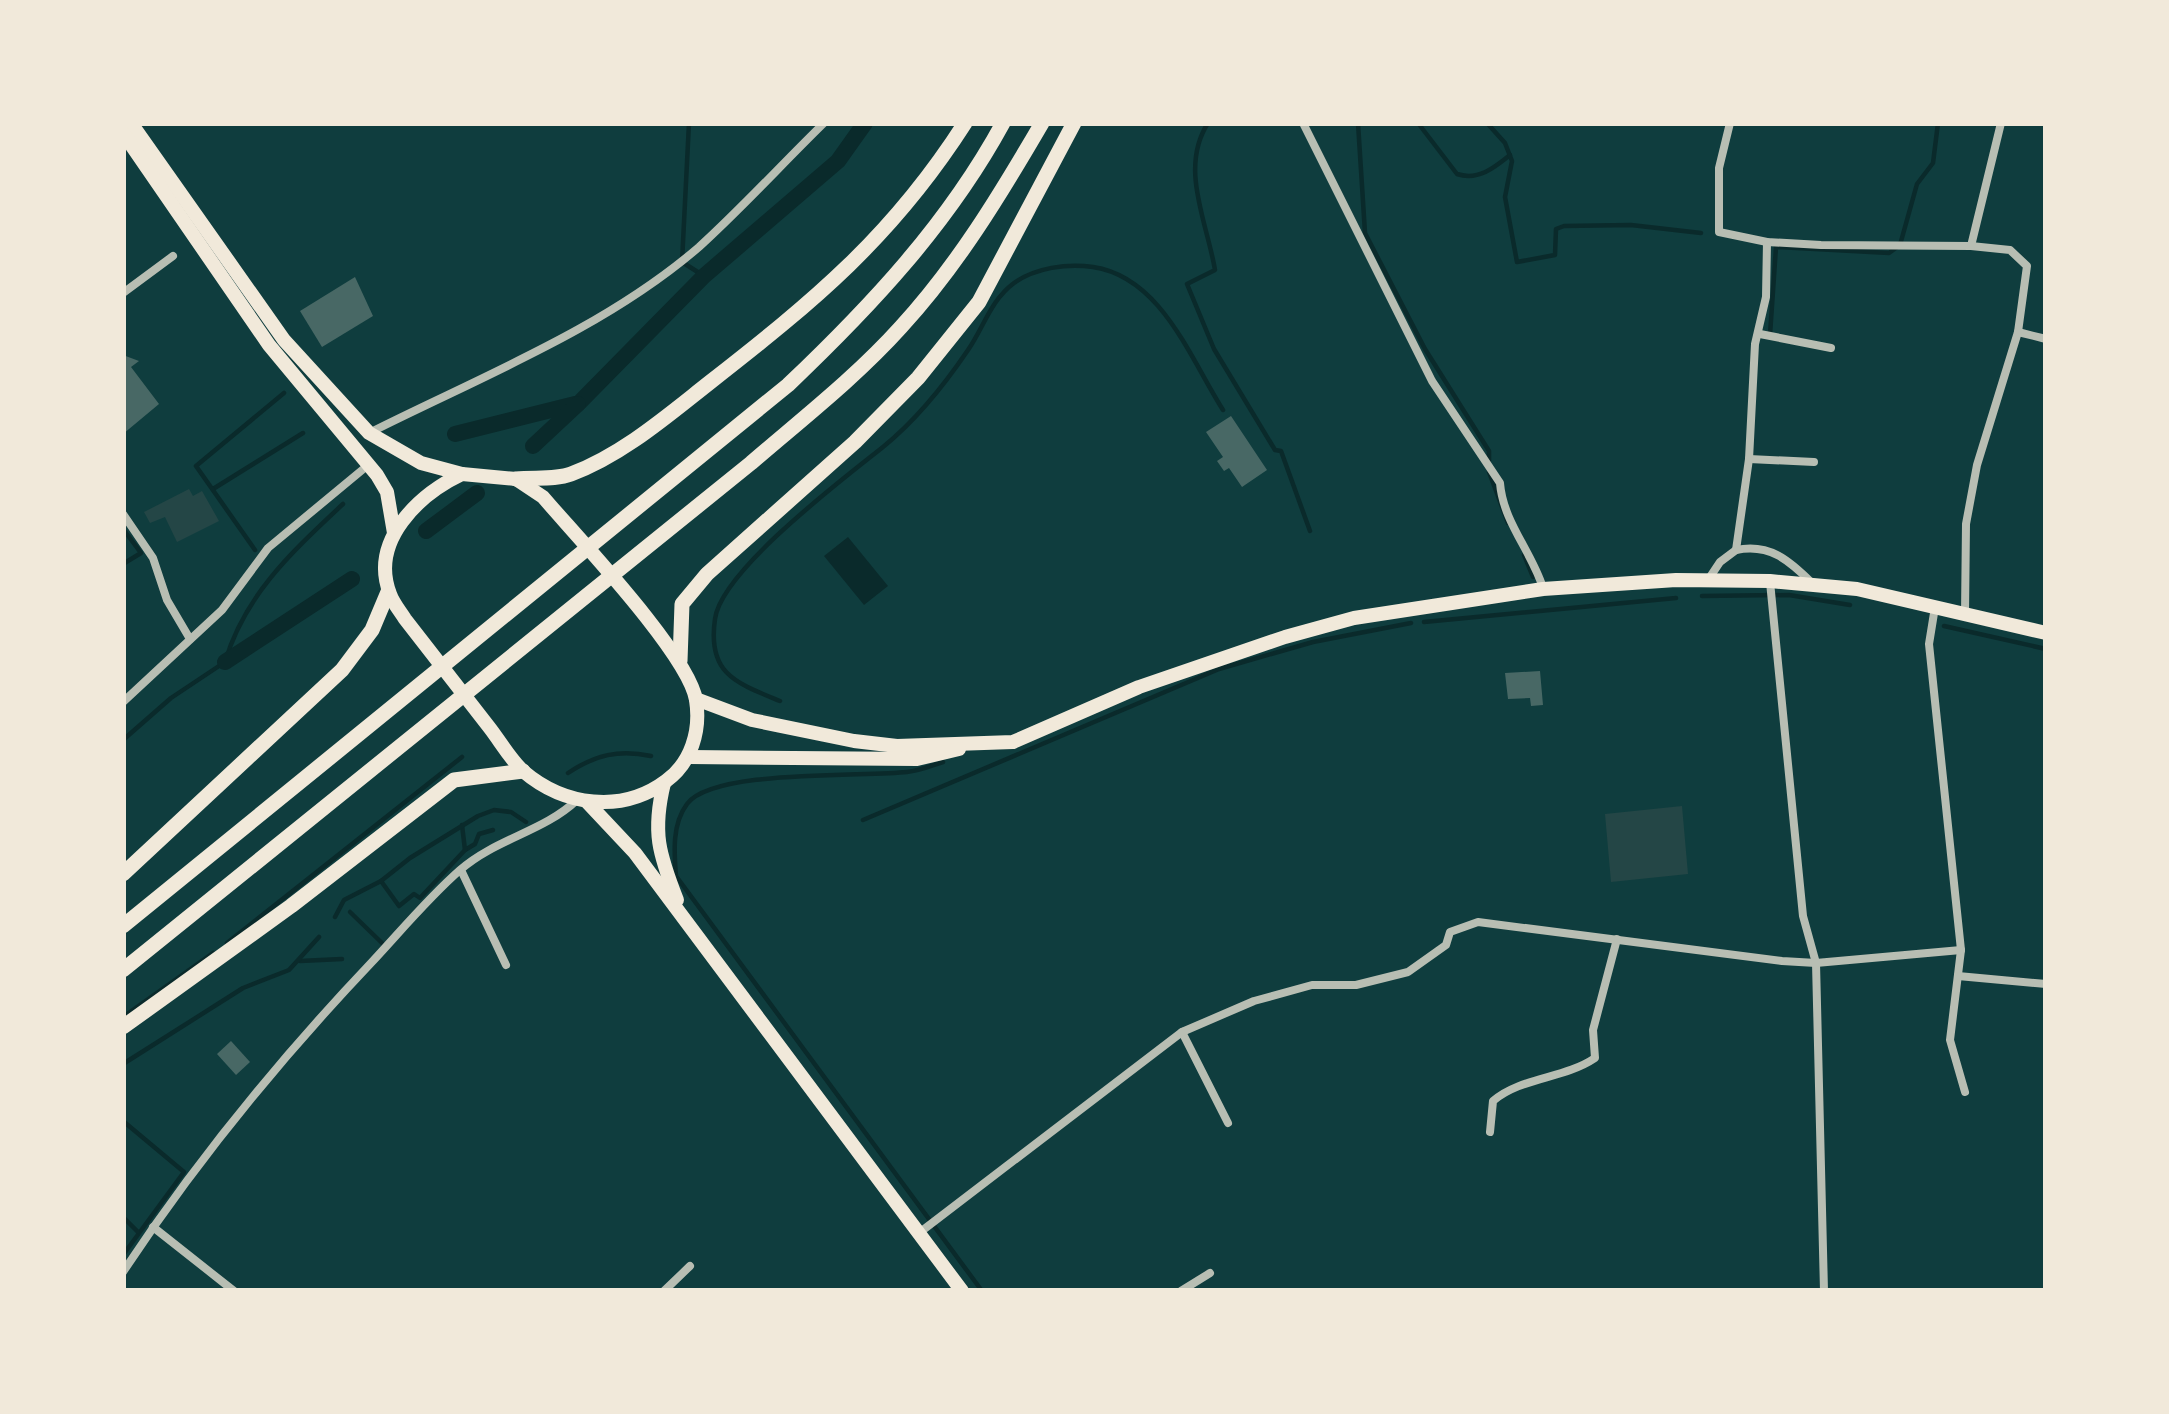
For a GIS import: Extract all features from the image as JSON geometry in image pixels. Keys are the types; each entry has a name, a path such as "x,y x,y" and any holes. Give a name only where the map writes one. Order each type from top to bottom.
{"highway":[{"path":"516,479 565,476 620,449 792,318 844,274 891,224 965,123"},
{"path":"123,926 788,385 860,317 942,220 1003,123"},
{"path":"123,970 752,463 900,328 980,226 1042,123"},
{"path":"680,661 682,604 707,574 855,442 930,363 979,302 1074,123"},
{"path":"123,874 342,670 372,630 388,592"},
{"path":"123,1027 454,780 524,771"}],"main road":[{"path":"131,123 284,340 369,433 422,464 516,479 543,497 680,661 696,699 689,757 664,783 624,801 583,801"},
{"path":"123,133 269,345 387,492 394,532 388,592 524,771 583,801 635,853 919,1233 953,1286"},
{"path":"394,532 422,498 462,474"},
{"path":"696,699 752,721 798,732 896,746 1013,742 1139,687 1354,618 1543,589 1708,580 1770,580 1857,589 2046,633"},
{"path":"689,757 917,759 969,745"},
{"path":"664,783 655,818 659,855 685,920"}],"street":[{"path":"369,433 587,324 632,296 697,248 824,123"},
{"path":"1303,123 1432,381 1500,483 1501,498 1520,544 1535,562 1543,589"},
{"path":"1730,123 1719,168 1719,232 1767,242 2011,250 2027,266 2018,332 1966,524 1965,614"},
{"path":"1971,246 2001,123"},
{"path":"1736,550 1749,459 1755,344 1766,297 1767,242"},
{"path":"123,293 173,256"},
{"path":"2018,332 2046,339"},
{"path":"1760,334 1831,348"},
{"path":"1749,459 1814,462"},
{"path":"123,702 222,610 268,548 368,465"},
{"path":"123,514 154,558 167,599 190,639"},
{"path":"1708,580 1720,562 1736,550 1753,546 1789,559 1814,585"},
{"path":"1770,580 1803,916 1816,963 1824,1291"},
{"path":"1935,607 1929,644 1961,950 1951,1040 1966,1092"},
{"path":"123,1272 190,1172 277,1064 460,870 490,847 556,820 583,801"},
{"path":"460,870 506,964"},
{"path":"919,1233 1182,1032 1254,1001 1312,986 1356,985 1408,972 1446,945 1450,932 1478,922 1816,963 1961,950"},
{"path":"1490,1132 1493,1101 1504,1092 1595,1058 1593,1030 1617,939"},
{"path":"1958,976 2046,983"},
{"path":"1182,1032 1228,1123"},
{"path":"152,1227 234,1291"},
{"path":"664,1291 690,1266"},
{"path":"1181,1291 1210,1273"}],"shaded area":[{"path":"189,489 193,496 202,491 219,521 177,542 165,517 150,523 144,512"},
{"path":"848,537 888,586 864,605 824,556"},
{"path":"1682,806 1688,874 1611,882 1605,814"}],"building":[{"path":"355,277 373,316 322,347 300,311"},
{"path":"123,355 139,361 131,367 159,404 123,434"},
{"path":"1231,416 1267,470 1242,487 1229,468 1224,471 1217,461 1223,457 1206,432"},
{"path":"1540,671 1543,705 1531,706 1530,698 1508,699 1505,673"},
{"path":"231,1041 250,1062 236,1075 217,1054"}],"waterway":[{"path":"689,123 682,262 704,276"},
{"path":"455,434 579,403 704,276 838,161 865,123"},
{"path":"1208,123 1200,140 1195,177 1215,270 1187,284 1214,349 1275,450 1281,451 1310,531"},
{"path":"1358,123 1365,233 1425,349 1489,451 1489,461"},
{"path":"1418,123 1457,174 1479,174 1510,155"},
{"path":"1487,123 1505,143 1512,161 1505,197 1517,262 1555,255 1556,229 1564,226 1631,225 1701,233"},
{"path":"1770,335 1776,247 1889,253 1900,245 1917,184 1933,163 1938,123"},
{"path":"780,701 738,682 720,664 714,638 722,599 786,527 918,414 1014,283 1041,270 1083,266 1117,274 1137,286 1171,323 1223,410"},
{"path":"255,550 196,466 284,393"},
{"path":"533,446 578,404"},
{"path":"213,489 303,433"},
{"path":"1489,472 1508,523"},
{"path":"426,531 477,493"},
{"path":"123,740 171,698 225,662 258,595 343,504"},
{"path":"123,529 141,553 123,564"},
{"path":"1524,555 1533,577"},
{"path":"225,662 352,579"},
{"path":"1702,596 1789,595 1850,605"},
{"path":"1424,622 1676,598"},
{"path":"863,820 1219,669 1313,642 1411,623"},
{"path":"1944,626 2046,649"},
{"path":"568,773 608,755 651,756"},
{"path":"227,943 462,757"},
{"path":"943,762 907,772 756,780 702,793 687,804 679,820 675,867 676,876 982,1291"},
{"path":"335,917 344,900 478,816 494,810 511,812 526,822"},
{"path":"381,881 399,906 414,894 420,898 465,850 462,825"},
{"path":"465,850 479,834 493,830"},
{"path":"350,912 382,943"},
{"path":"123,1064 243,988 289,970 319,937"},
{"path":"123,1017 213,953"},
{"path":"300,961 342,959"},
{"path":"123,1121 184,1172 123,1255"},
{"path":"123,1217 138,1232"}]}
